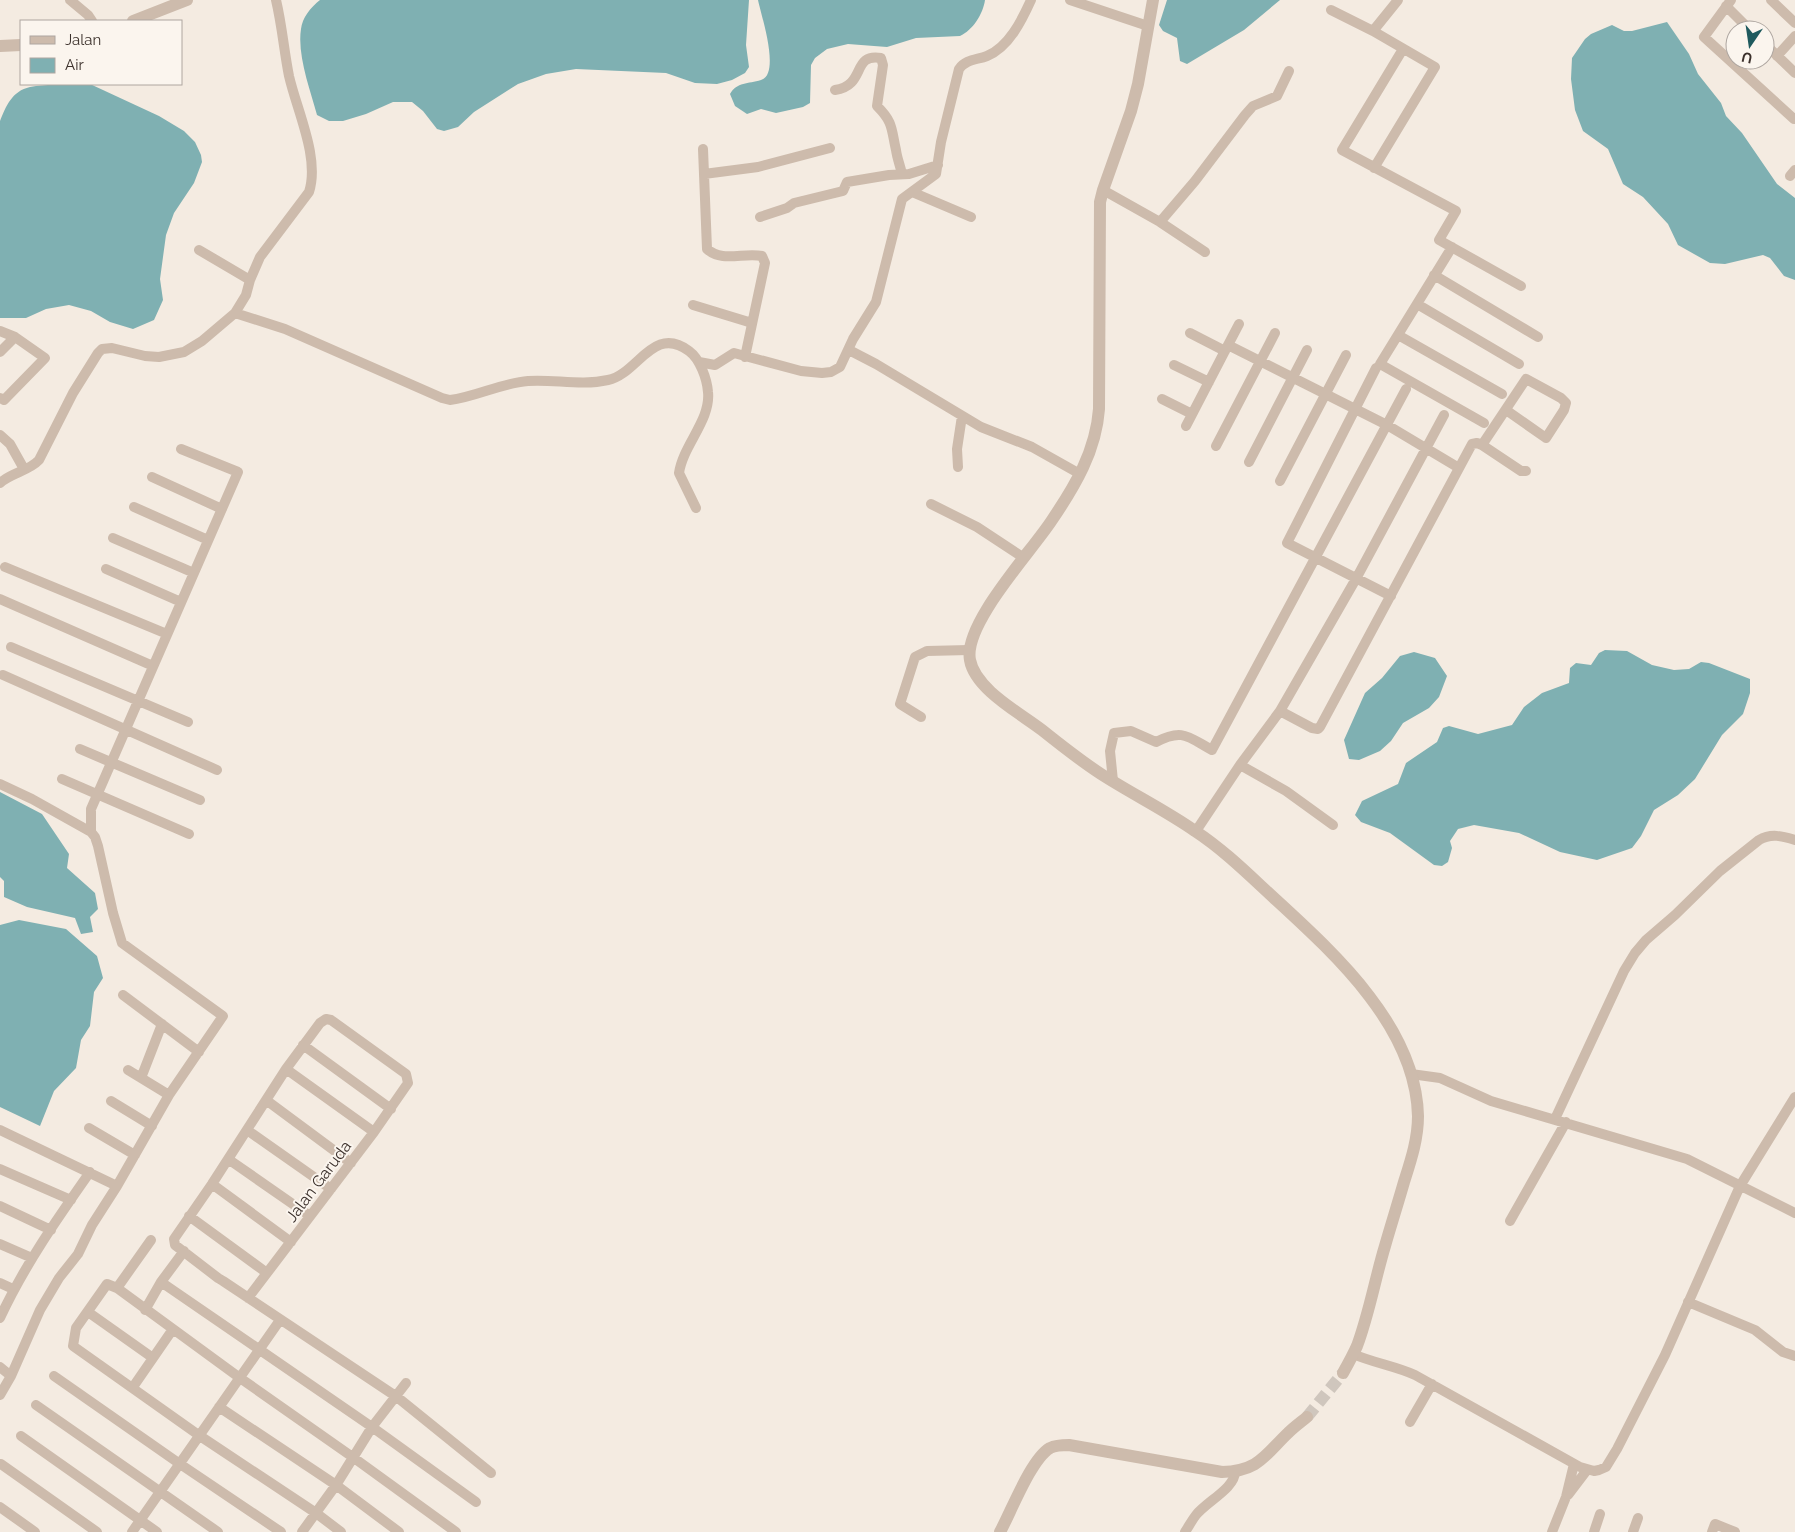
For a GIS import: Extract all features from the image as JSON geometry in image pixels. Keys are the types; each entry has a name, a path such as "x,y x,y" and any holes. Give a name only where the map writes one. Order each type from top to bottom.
{"street":[{"path":"70,0 91,20"},
{"path":"136,20 187,0"},
{"path":"0,484 7,476 39,460 74,393 102,349 112,348 145,356 171,356 193,348 235,313 246,295 260,257 309,192 312,182 312,161 289,74 276,0"},
{"path":"699,362 715,365 731,354 801,371 822,373 831,372 840,367 853,339 876,302 902,199 936,174 941,142 959,69 966,62 997,51 1022,20 1031,0"},
{"path":"1070,0 1148,26"},
{"path":"1153,0 1138,84 1131,111 1102,190 1100,209 1101,271 1098,425 1095,438 1080,474 1050,523 984,615 974,633 969,650 972,671 983,685 1072,754 1196,831 1243,868 1336,957 1355,978 1388,1024 1401,1049 1411,1074 1417,1099 1416,1142 1366,1316 1353,1354 1343,1373"},
{"path":"1373,31 1398,0"},
{"path":"1771,0 1795,23"},
{"path":"1742,20 1728,3 1704,37 1795,118"},
{"path":"1331,10 1373,31 1435,67 1374,168"},
{"path":"1795,36 1777,56 1795,73"},
{"path":"0,46 20,45"},
{"path":"1403,49 1342,150 1456,210 1439,240 1521,286"},
{"path":"835,90 844,89 852,84 863,61 872,56 881,58 883,65 877,106 890,122 894,131 896,150 902,174"},
{"path":"1160,222 1195,181 1245,115 1254,106 1278,96 1289,71"},
{"path":"704,174 758,167 830,148"},
{"path":"703,149 707,249 710,252 726,256 758,255 765,259 765,267 745,357"},
{"path":"760,217 787,208 794,203 843,191 847,182 909,174 938,165"},
{"path":"1102,190 1160,222 1205,252"},
{"path":"912,192 971,217"},
{"path":"1452,247 1380,364 1484,424"},
{"path":"198,250 250,280"},
{"path":"1434,275 1538,338"},
{"path":"1417,304 1519,364"},
{"path":"693,306 752,323"},
{"path":"235,313 285,329 446,399 453,400 528,381 571,383 609,380 618,377 653,347 674,344 685,348 699,362 708,392 707,407 702,421 693,436 679,474 696,508"},
{"path":"1186,426 1239,324"},
{"path":"0,331 15,337 45,358 4,400 0,398"},
{"path":"1190,333 1260,361 1387,426 1459,468"},
{"path":"1216,446 1275,333"},
{"path":"1398,334 1502,394"},
{"path":"0,352 15,337"},
{"path":"849,350 876,364 962,416 996,434 1032,448 1080,474"},
{"path":"1249,462 1307,350"},
{"path":"1280,481 1346,355"},
{"path":"1174,365 1209,382"},
{"path":"1376,368 1356,411 1287,542 1391,596"},
{"path":"1482,445 1526,380 1562,398 1566,403 1564,410 1546,438 1506,410"},
{"path":"1113,781 1110,751 1114,733 1131,731 1156,742 1168,736 1184,734 1212,750 1406,389"},
{"path":"1162,398 1192,414"},
{"path":"1196,831 1240,765 1280,711 1357,577 1444,414"},
{"path":"958,467 962,416"},
{"path":"0,435 10,444 24,469"},
{"path":"1280,711 1316,729 1320,727 1472,444 1482,445 1521,471 1526,471"},
{"path":"88,830 91,809 238,472 181,449"},
{"path":"152,477 222,509"},
{"path":"931,504 976,527 1024,558"},
{"path":"134,507 208,540"},
{"path":"113,538 194,573"},
{"path":"5,567 167,634"},
{"path":"106,569 181,602"},
{"path":"0,599 153,666"},
{"path":"11,646 188,722"},
{"path":"921,717 900,704 915,657 927,651 969,650"},
{"path":"3,675 217,770"},
{"path":"80,749 200,800"},
{"path":"1240,765 1286,791 1333,825"},
{"path":"62,779 189,834"},
{"path":"0,784 32,799 88,830 95,837 122,943 223,1016 169,1095 117,1186 92,1225 78,1254 59,1278 40,1310 11,1376 0,1395"},
{"path":"1555,1119 1624,971 1646,940 1720,871 1759,840 1765,836 1773,835 1795,840"},
{"path":"123,995 199,1052"},
{"name":"Jalan Garuda","path":"248,1298 351,1163 408,1084 406,1074 331,1020 326,1019 320,1023 303,1045"},
{"path":"141,1078 162,1024"},
{"path":"390,1109 303,1045 286,1068 212,1184 174,1238 175,1245 218,1278 397,1397 491,1472"},
{"path":"286,1068 374,1132"},
{"path":"128,1070 169,1095"},
{"path":"1411,1074 1440,1078 1482,1098 1687,1159 1795,1213"},
{"path":"1353,1354 1371,1362 1395,1366 1432,1384 1587,1470 1594,1471 1606,1467 1617,1450 1654,1378 1740,1186 1795,1097"},
{"path":"266,1100 351,1163"},
{"path":"111,1101 152,1126"},
{"path":"1510,1221 1566,1122"},
{"path":"89,1128 135,1155"},
{"path":"0,1130 117,1186"},
{"path":"247,1130 331,1189"},
{"path":"228,1159 310,1216"},
{"path":"0,1169 71,1200"},
{"path":"0,1318 13,1289 32,1258 90,1172"},
{"path":"212,1184 291,1242"},
{"path":"0,1206 51,1230"},
{"path":"189,1216 268,1273"},
{"path":"116,1288 151,1240"},
{"path":"0,1244 32,1258"},
{"path":"145,1310 184,1251"},
{"path":"162,1282 372,1427 476,1502"},
{"path":"0,1283 13,1289"},
{"path":"341,1532 316,1513 200,1436 73,1346 76,1328 107,1284 116,1288 456,1532"},
{"path":"1688,1302 1755,1330 1783,1352 1795,1356"},
{"path":"88,1312 153,1358"},
{"path":"132,1532 280,1320"},
{"path":"133,1387 173,1329"},
{"path":"0,1367 11,1376"},
{"path":"54,1376 281,1532"},
{"path":"302,1532 354,1458 372,1427 406,1383"},
{"path":"1410,1422 1432,1384"},
{"path":"36,1405 218,1532"},
{"path":"219,1407 336,1485 398,1532"},
{"path":"1000,1532 1038,1460 1051,1447 1059,1445 1085,1447 1222,1472 1235,1472 1265,1458 1288,1433 1307,1417"},
{"path":"21,1436 157,1532"},
{"path":"1,1464 97,1532"},
{"path":"1552,1532 1566,1497 1574,1464"},
{"path":"1566,1497 1587,1470"},
{"path":"1185,1532 1195,1516 1230,1484 1235,1477 1235,1472"},
{"path":"0,1507 35,1532"},
{"path":"1594,1532 1600,1514"},
{"path":"1633,1532 1638,1518"},
{"path":"1712,1532 1715,1524 1735,1532"}],"water":[{"path":"320,0 749,0 746,45 749,67 745,73 732,80 717,84 695,83 666,73 576,69 546,74 518,84 474,112 458,127 444,131 437,129 423,111 412,102 393,102 366,114 343,121 329,121 317,115 305,72 300,39 305,17 310,9"},
{"path":"758,0 985,0 977,21 960,36 916,38 887,47 848,44 827,49 815,58 811,65 810,103 803,107 776,113 761,109 747,114 735,106 730,94 739,85 761,80 767,75 770,56 766,30"},
{"path":"1167,0 1280,0 1244,30 1187,64 1180,61 1177,38 1163,31 1159,25"},
{"path":"1667,22 1689,54 1698,74 1721,103 1726,116 1742,133 1777,184 1795,198 1795,280 1784,276 1770,258 1763,255 1725,264 1710,263 1678,245 1668,224 1643,197 1623,184 1608,149 1583,131 1575,110 1571,79 1572,58 1585,39 1591,34 1612,25 1624,31 1632,31"},
{"path":"92,85 159,116 184,131 195,142 202,162 194,183 174,213 166,235 160,279 163,300 154,320 133,329 110,322 91,311 69,305 46,309 26,318 0,318 0,121 10,100 19,92 30,87"},
{"path":"1605,650 1627,651 1652,665 1674,670 1689,669 1701,662 1709,663 1750,679 1750,693 1743,714 1722,735 1695,779 1678,795 1654,810 1641,836 1632,848 1597,860 1560,852 1519,833 1474,825 1458,829 1450,841 1452,848 1448,862 1442,866 1434,865 1390,833 1361,822 1355,815 1362,801 1398,784 1406,763 1437,742 1443,728 1449,726 1478,734 1512,725 1524,707 1542,693 1569,683 1570,668 1576,663 1591,665 1599,653"},
{"path":"1414,652 1435,658 1447,676 1439,697 1429,708 1403,723 1391,741 1380,751 1359,760 1349,759 1344,740 1365,693 1382,678 1400,656"},
{"path":"0,792 42,814 69,854 67,868 95,893 98,909 90,917 93,932 81,934 75,918 27,907 4,897 4,881 0,877"},
{"path":"19,920 66,929 97,956 103,978 94,992 90,1026 81,1040 76,1068 54,1091 40,1126 0,1107 0,925"}],"tunnel":[{"path":"1307,1417 1343,1373"}]}
